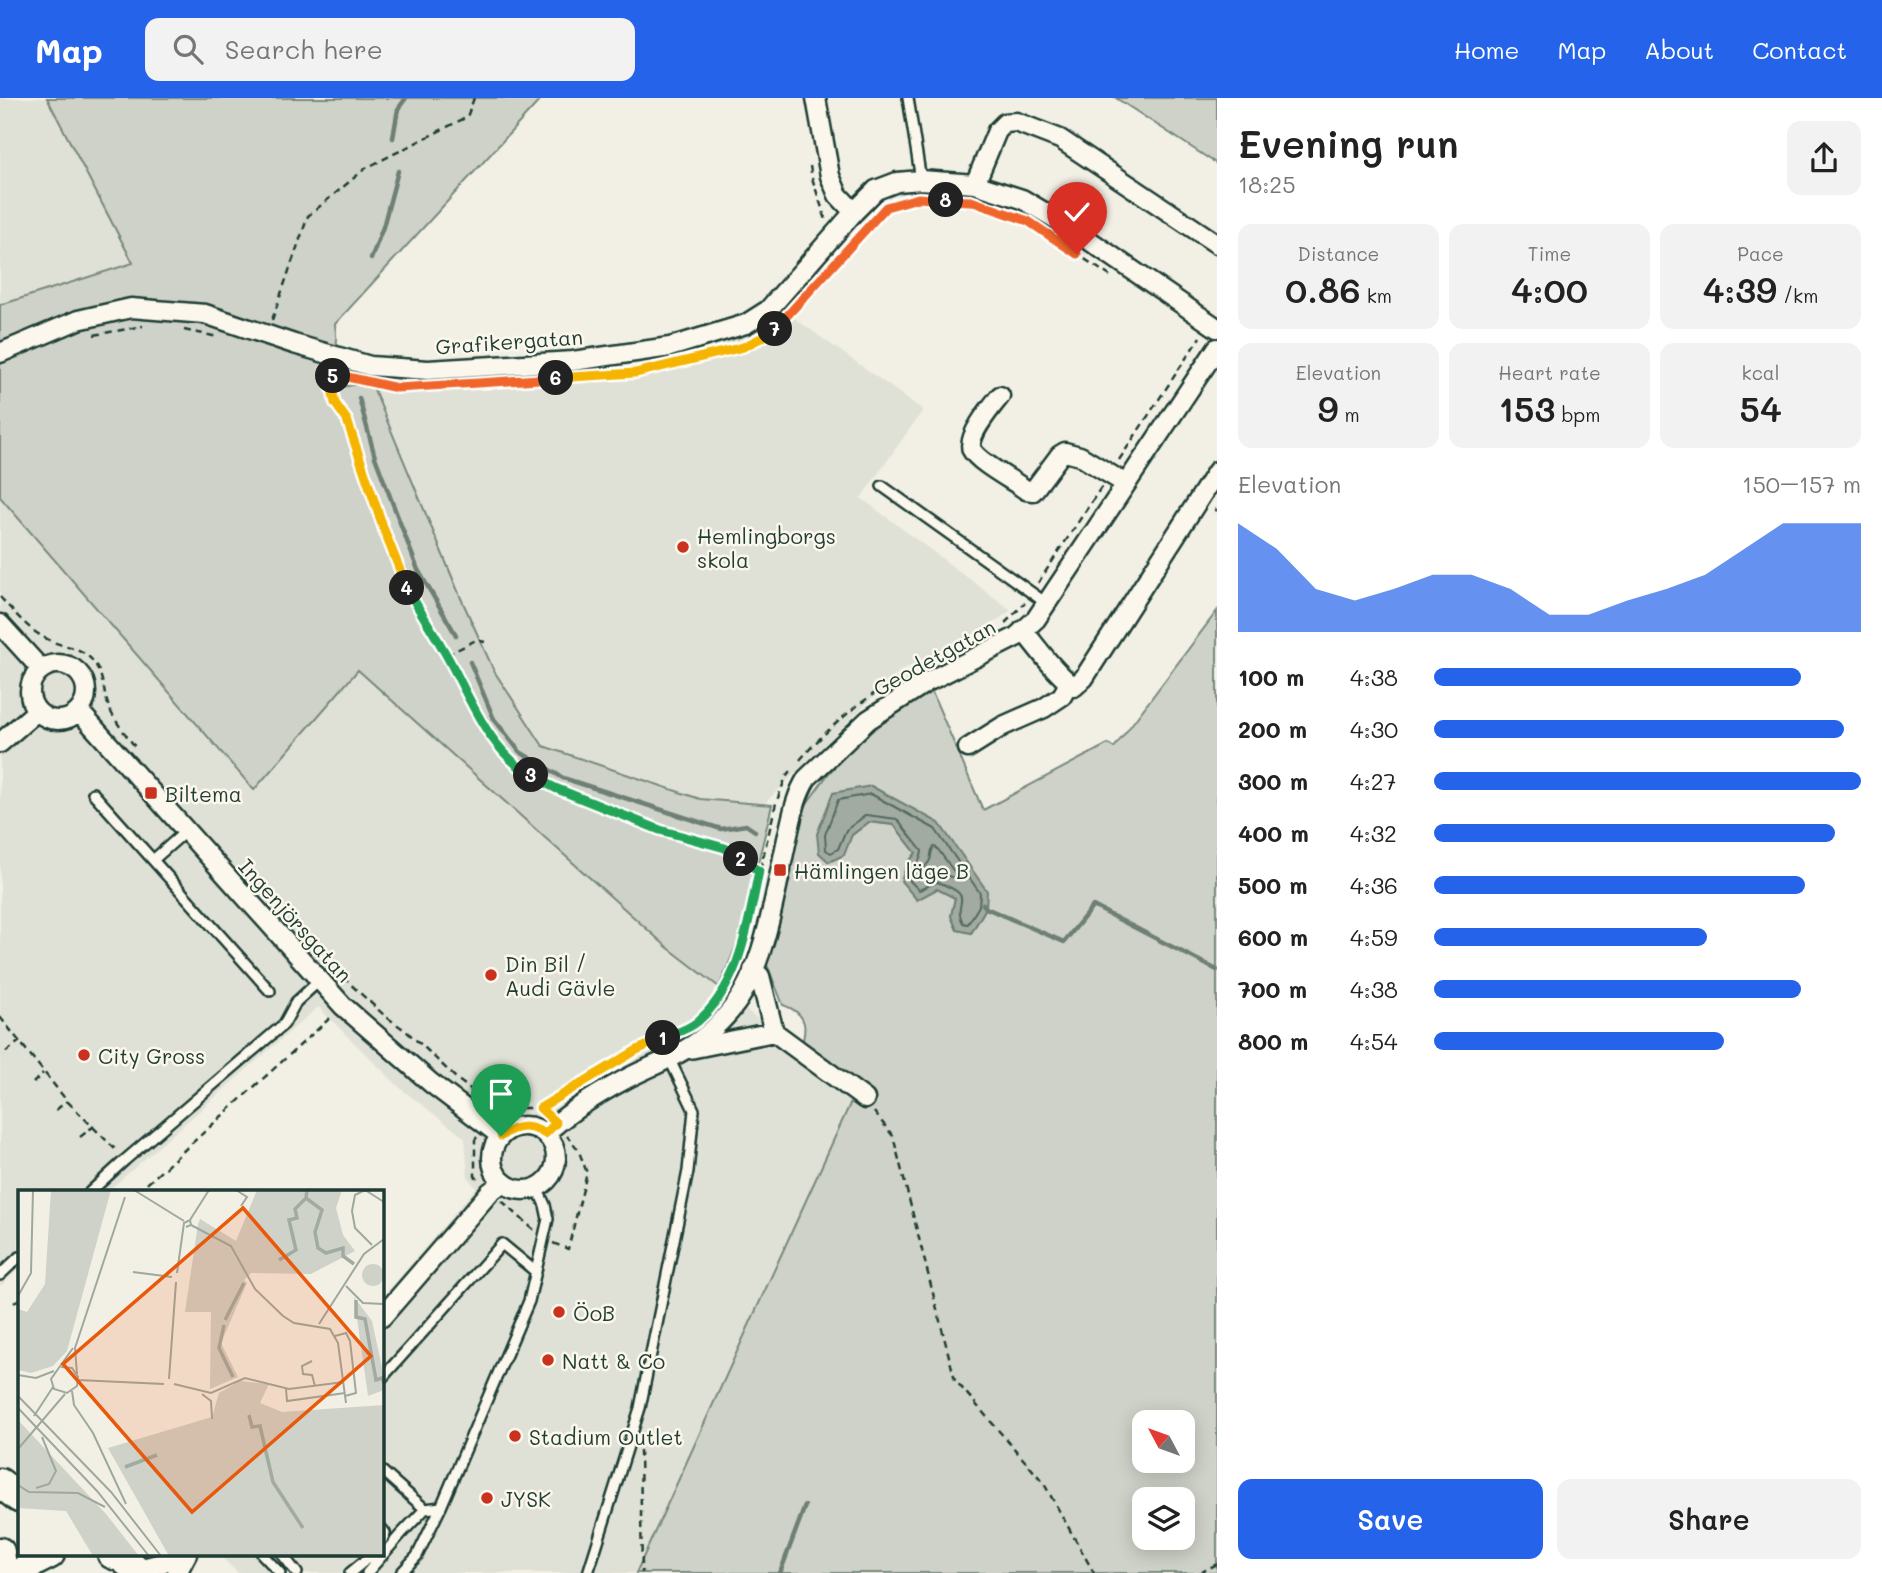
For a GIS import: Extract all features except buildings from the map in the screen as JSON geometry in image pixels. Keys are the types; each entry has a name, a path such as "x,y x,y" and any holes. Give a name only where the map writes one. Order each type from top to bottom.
{"main road":[{"path":"0,1483 18,1497"},
{"path":"0,1552 3,1573"},
{"path":"21,1573 46,1556"},
{"path":"117,1556 140,1571"}],"street":[{"path":"816,98 830,176 838,195 854,212"},
{"path":"975,184 997,131 1005,123 1016,122 1060,139 1217,244"},
{"name":"Grafikergatan","path":"0,353 78,320 131,308 205,314 370,366 428,370 573,361 670,347 746,324 768,310 876,190 897,182 921,180 975,184 1022,199 1071,228 1217,328"},
{"name":"Geodetgatan","path":"550,1128 600,1093 687,1049 714,1028 737,1002 762,948 793,811 807,778 868,720 928,682 1016,637 1036,619 1039,598 1118,479 1217,348"},
{"path":"1000,396 981,423 971,444 972,450 982,460 1026,490 1033,491 1065,452 1080,456 1118,479"},
{"path":"1023,630 1074,687 1084,678 1217,471"},
{"path":"0,624 41,669"},
{"path":"49,665 67,665 75,669 82,676 86,694 79,711 63,719 53,720 37,711 30,694 34,676 49,665"},
{"path":"968,747 1003,726 1044,708 1062,696 1069,683"},
{"path":"0,743 37,711"},
{"name":"Ingenjörsgatan","path":"79,711 186,831 327,974 343,1006 431,1083 501,1136"},
{"path":"753,970 760,976 774,1032 864,1099"},
{"path":"687,1049 774,1032"},
{"path":"517,1127 550,1128 555,1149 555,1168 551,1176 537,1188 519,1190 503,1182 496,1174 492,1154 501,1136 517,1127"},
{"path":"383,1316 491,1192 503,1182"},
{"path":"140,1571 162,1563 171,1556"},
{"path":"177,1573 186,1556"}],"lane":[{"path":"908,98 921,180"},
{"path":"882,486 1039,598"},
{"path":"93,793 270,991"},
{"path":"153,860 186,831"},
{"path":"92,1190 284,1024 296,1002 327,974"},
{"path":"588,1573 640,1408 688,1171 694,1110 669,1057"},
{"path":"401,1573 416,1556 441,1507 529,1301 548,1219 537,1188"},
{"path":"383,1377 502,1244 536,1272"},
{"path":"0,1275 18,1258"},
{"path":"383,1472 425,1509"},
{"path":"383,1555 425,1509 441,1507"},
{"path":"264,1556 280,1573"},
{"path":"284,1556 297,1573"},
{"path":"350,1573 371,1556"},
{"path":"367,1573 382,1556"}],"path":[{"path":"267,335 308,216 366,168 467,117 474,98"},
{"path":"798,303 886,207 918,198 944,200"},
{"path":"982,205 1028,221"},
{"path":"1048,234 1111,277"},
{"path":"595,376 635,373 743,347 771,333 780,323"},
{"path":"90,335 153,324"},
{"path":"179,329 217,337"},
{"path":"1003,625 1025,604 1039,598 1118,479 1200,337 1217,348"},
{"path":"334,374 331,384 335,403 347,420 384,530 408,589 491,738 517,766 555,788 660,830 725,848 759,871"},
{"path":"372,382 397,388 423,386"},
{"path":"0,597 24,623 50,641 87,654 103,682 104,696 112,714 140,754"},
{"path":"447,655 476,640 485,642"},
{"path":"799,761 854,709 886,685 909,673"},
{"path":"712,1007 737,967 776,803 786,777 793,769"},
{"path":"327,974 406,1031 458,1080 497,1108 540,1108 637,1050 695,1024"},
{"path":"140,1190 343,1006"},
{"path":"0,1017 66,1101 125,1160"},
{"path":"6,1052 20,1041"},
{"path":"33,1083 43,1073"},
{"path":"864,1099 893,1136 955,1380 1044,1482 1094,1573"},
{"path":"56,1110 66,1101"},
{"path":"80,1137 93,1126"},
{"path":"544,1240 568,1249 587,1173 578,1149 550,1128"},
{"path":"14,1303 18,1300"},
{"path":"640,1449 642,1573"},
{"path":"1200,1573 1217,1564"}],"shaded area":[{"path":"0,98 47,98 133,263 0,305"},
{"path":"47,98 542,98 335,324 341,387 371,382 494,671 543,746 700,799 772,805 740,937 719,987 667,947 358,670 254,790 0,497 0,305 133,263"},
{"path":"1116,98 1217,98 1217,164"},
{"name":"Hemlingborgs skola","path":"783,310 923,410 861,498 1011,610 988,627 900,671 764,804 700,799 544,746 495,674 371,382 637,370 749,334"},
{"path":"0,497 253,790 358,670 667,947 855,1092 636,1573 238,1573 220,1556 383,1556 383,1297 476,1188 468,1178 465,1138 400,1088 318,1007 109,1190 18,1190 18,1270 0,1286"},
{"path":"1217,611 1217,1573 636,1573 855,1093 800,1051 804,1023 798,1013 783,1005 766,962 792,871 784,870 800,813 829,773 869,731 931,690 983,810 1108,744 1114,748","holes":["871,786 986,908 972,932 957,930 951,916 955,898 937,889 907,864 916,853 894,825 869,822 852,835"]}],"water":[{"path":"871,786 939,823 987,891 986,908 971,933 957,930 951,916 955,898 937,889 917,900 901,881 907,864 916,853 894,825 869,822 852,835 844,855 829,862 819,853 817,834 833,793"}],"waterway":[{"path":"393,138 398,109 406,98"},
{"path":"371,259 398,171"},
{"path":"359,398 375,457 418,570 456,635"},
{"path":"470,662 494,719 520,752 563,778 721,829 746,825 755,831"},
{"path":"983,904 986,908 1064,942 1093,906 1217,970"},
{"path":"780,1573 805,1506"}],"place":[{"name":"Hemlingborgs skola","path":"683,547"},
{"name":"Biltema","path":"151,793"},
{"name":"Hämlingen läge B","path":"780,870"},
{"name":"Din Bil / Audi Gävle","path":"491,975"},
{"name":"City Gross","path":"84,1055"},
{"name":"ÖoB","path":"559,1312"},
{"name":"Natt & Co","path":"548,1360"},
{"name":"Stadium Outlet","path":"515,1436"},
{"name":"JYSK","path":"487,1498"}],"route":[{"path":"501,1136 509,1130 527,1126 545,1134 556,1123 540,1108 637,1050 695,1024 712,1007 737,967 759,871 725,848 660,830 555,788 517,766 491,738 408,589 384,530 347,420 335,403 331,384 334,374 397,388 635,373 743,347 771,333 886,207 918,198 971,201 1028,221 1077,254"}]}
